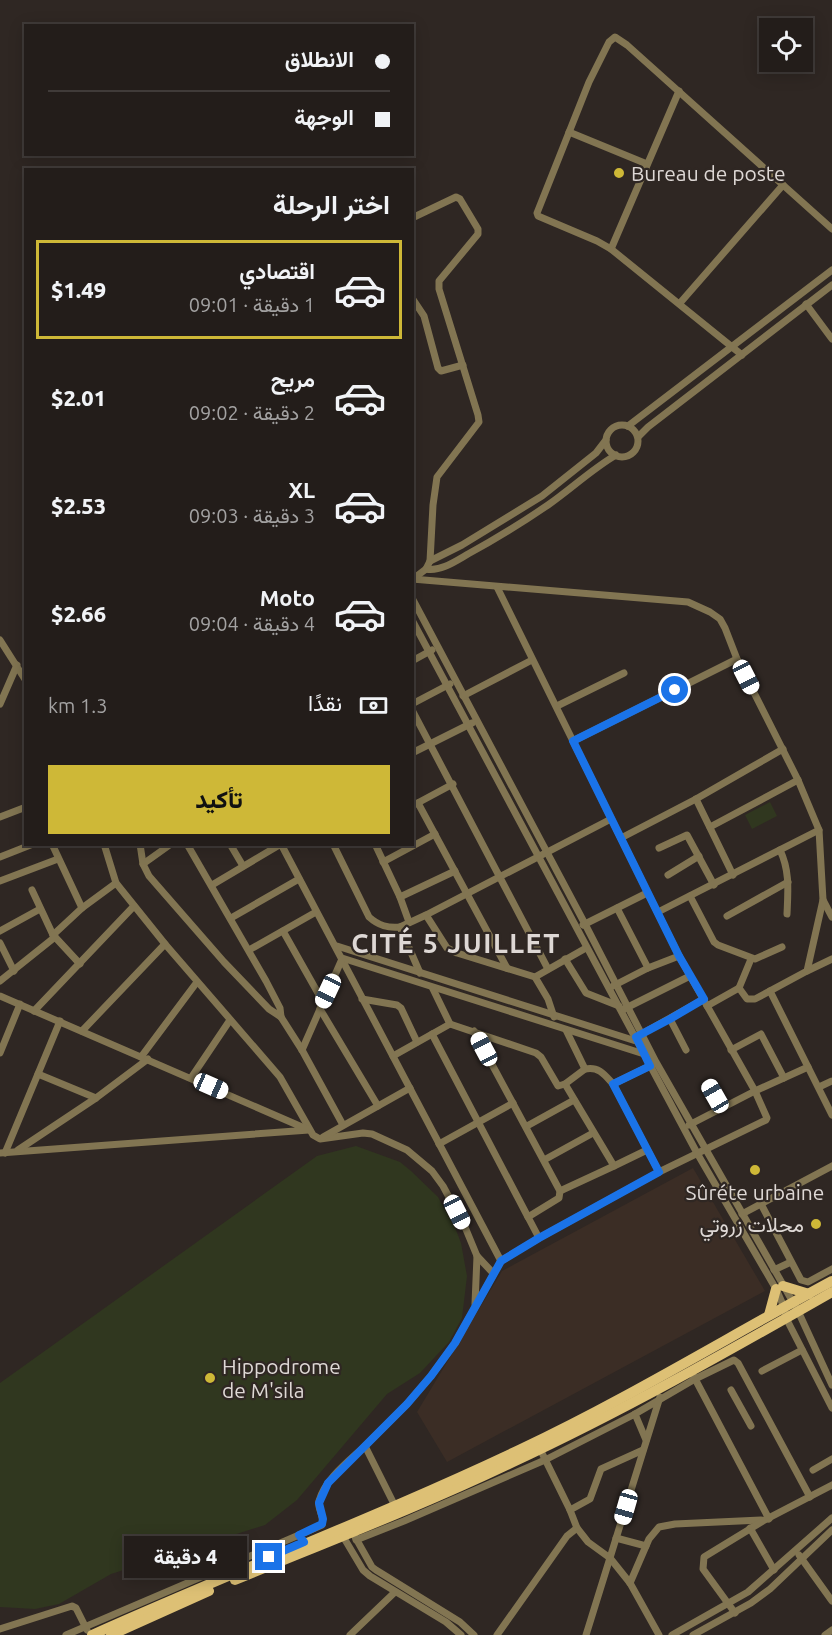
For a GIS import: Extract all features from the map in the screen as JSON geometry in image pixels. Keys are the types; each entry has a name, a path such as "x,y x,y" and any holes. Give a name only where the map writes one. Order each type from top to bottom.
{"main road":[{"path":"396,1509 540,1449 663,1386 693,1375 790,1310 809,1294 832,1281"},
{"path":"769,1315 779,1288 809,1294"},
{"path":"111,1635 348,1532 592,1413 769,1315 790,1310 832,1292"},
{"path":"89,1632 301,1539 348,1532"}],"street":[{"path":"742,355 611,249 538,216 538,209 569,132 612,38 619,38 746,149 832,229"},
{"path":"611,249 679,91"},
{"path":"569,132 647,164"},
{"path":"680,303 783,185"},
{"path":"414,217 456,197 460,199 477,226 478,234 439,283 464,365 478,422 437,477 430,561 426,569 414,578"},
{"path":"628,426 832,270"},
{"path":"606,440 608,448 616,455 624,457 631,454 636,448 638,437 648,427 832,285"},
{"path":"414,301 424,316 438,368 441,371 464,365"},
{"path":"806,304 832,339"},
{"path":"430,561 462,545 542,496 596,453 614,427 628,426 638,437"},
{"path":"426,569 433,571 450,564 493,540 548,505 616,455"},
{"path":"414,579 688,602 702,607 720,619 737,659 798,780 819,830 823,900 807,971"},
{"path":"301,1539 322,1524 319,1503 323,1491 407,1404 455,1343 501,1261 659,1172 766,1120 767,1115 755,1091 679,956 497,587"},
{"path":"414,602 451,683 463,696 473,722"},
{"path":"414,619 421,615"},
{"path":"414,624 451,683 543,854 585,924 623,1008 687,1126 698,1153 779,1288 832,1385"},
{"path":"0,640 2,649 17,665 24,677"},
{"path":"414,660 437,648"},
{"path":"573,741 737,659"},
{"path":"463,696 531,660"},
{"path":"0,704 17,665"},
{"path":"557,706 624,673"},
{"path":"414,703 451,683"},
{"path":"414,714 453,784 548,969"},
{"path":"414,752 473,722"},
{"path":"621,838 783,750"},
{"path":"710,827 798,780"},
{"path":"453,784 415,805 435,834 507,968"},
{"path":"696,799 734,875"},
{"path":"0,817 24,808"},
{"path":"336,846 369,917 383,926 400,927 610,819"},
{"path":"658,912 819,830"},
{"path":"414,845 435,834"},
{"path":"659,848 685,834 714,885"},
{"path":"0,857 28,846"},
{"path":"53,846 82,908"},
{"path":"105,846 116,883 197,982 280,1077 313,1136 320,1139 363,1133 407,1150 432,1172 443,1186 465,1227 477,1256 494,1273"},
{"path":"140,846 143,864 149,876 224,962 269,1009 281,1017 343,1125"},
{"path":"143,864 168,846"},
{"path":"188,846 272,992 280,1008 281,1017"},
{"path":"232,846 243,866"},
{"path":"212,885 278,846"},
{"path":"282,846 316,912 337,946 362,999 501,1261"},
{"path":"376,846 409,922"},
{"path":"383,862 413,846"},
{"path":"780,850 786,862 787,914"},
{"path":"543,854 586,948 613,986"},
{"path":"668,875 699,856"},
{"path":"0,880 58,859"},
{"path":"400,897 455,871"},
{"path":"231,918 299,879"},
{"path":"727,916 788,882"},
{"path":"0,981 54,936 82,908 116,883"},
{"path":"32,890 54,936 80,964"},
{"path":"576,929 647,892"},
{"path":"690,896 714,942 722,948 750,959 761,958 782,947"},
{"path":"823,900 832,917"},
{"path":"34,1011 134,906"},
{"path":"616,908 648,968"},
{"path":"0,931 40,909"},
{"path":"249,950 316,912"},
{"path":"426,915 447,948 535,977 557,1018 558,1027"},
{"path":"400,927 423,974 423,986"},
{"path":"283,931 378,1106"},
{"path":"0,943 14,970"},
{"path":"82,1031 165,944"},
{"path":"337,946 557,1018 639,1038 670,1019 739,988 750,959"},
{"path":"535,977 586,948"},
{"path":"613,986 648,968 679,956"},
{"path":"302,1050 342,959"},
{"path":"342,959 644,1054"},
{"path":"739,988 744,998 749,1000 832,959"},
{"path":"565,960 586,993 623,1008 690,976"},
{"path":"16,1152 96,1098 144,1058 197,982"},
{"path":"433,989 450,1024"},
{"path":"770,991 832,1115"},
{"path":"0,996 309,1130"},
{"path":"362,999 397,1005 401,1008 417,1042"},
{"path":"0,1053 20,1004"},
{"path":"670,1019 686,1050"},
{"path":"191,1078 231,1020"},
{"path":"60,1022 2,1153 309,1130"},
{"path":"393,1056 450,1024 536,1053 541,1057 555,1084 561,1086 585,1069 594,1068 604,1073 613,1084 659,1172"},
{"path":"566,1030 585,1069"},
{"path":"474,1031 560,1191 559,1198 528,1217"},
{"path":"432,1034 539,1238"},
{"path":"731,1050 761,1034 784,1078"},
{"path":"639,1038 644,1054 653,1064"},
{"path":"613,1084 653,1064"},
{"path":"687,1126 808,1067"},
{"path":"38,1074 96,1098"},
{"path":"819,1087 832,1080"},
{"path":"565,1084 614,1166"},
{"path":"708,1084 721,1108"},
{"path":"320,1139 410,1088"},
{"path":"527,1126 574,1100"},
{"path":"439,1144 513,1103"},
{"path":"687,1126 705,1149 774,1270 779,1288"},
{"path":"544,1160 593,1133"},
{"path":"560,1191 647,1150"},
{"path":"742,1214 832,1166"},
{"path":"761,1204 801,1280 806,1282 832,1269"},
{"path":"475,1307 477,1256"},
{"path":"774,1270 791,1262"},
{"path":"790,1310 802,1350 832,1408"},
{"path":"762,1371 802,1350"},
{"path":"348,1532 404,1521 545,1460 635,1414 693,1375 732,1361 737,1361 810,1497"},
{"path":"693,1375 766,1520"},
{"path":"586,1635 663,1386"},
{"path":"731,1390 751,1426"},
{"path":"635,1414 646,1440"},
{"path":"365,1446 396,1509"},
{"path":"540,1449 577,1528 588,1542 610,1558 630,1583 659,1635"},
{"path":"570,1510 590,1499 599,1473 604,1467 643,1450"},
{"path":"813,1470 832,1459"},
{"path":"735,1613 703,1569 704,1557 750,1528 832,1485"},
{"path":"677,1634 748,1593 832,1518"},
{"path":"630,1583 646,1546 659,1527 766,1520"},
{"path":"497,1635 567,1536 577,1528"},
{"path":"750,1528 774,1570"},
{"path":"693,1635 735,1613 770,1588 832,1530"},
{"path":"348,1532 363,1569 370,1576 446,1622 461,1635"},
{"path":"348,1532 372,1567 460,1622 474,1635"},
{"path":"616,1538 646,1546"},
{"path":"796,1550 832,1601"},
{"path":"350,1635 395,1592"},
{"path":"0,1629 72,1606 76,1608 89,1632 66,1635"},
{"path":"825,1635 832,1630"}],"shaded area":[{"path":"693,1168 765,1291 447,1462 417,1412 502,1271"}],"green space":[{"path":"770,802 777,816 752,829 745,815"},
{"name":"Hippodrome de M'sila","path":"356,1146 400,1162 411,1171 438,1197 456,1230 461,1243 467,1276 462,1318 449,1342 420,1373 387,1394 297,1500 265,1525 111,1574 59,1604 35,1609 0,1607 0,1383 317,1156"}],"place":[{"name":"Bureau de poste","path":"619,173"},
{"name":"Sûréte urbaine","path":"755,1170"},
{"name":"محلات زروتي","path":"816,1224"},
{"name":"Hippodrome de M'sila","path":"210,1378"}],"district":[{"name":"CITÉ 5 JUILLET","path":"456,943"}],"route":[{"path":"269,1557 304,1542 299,1535 322,1524 319,1503 328,1483 407,1404 431,1376 455,1343 501,1261 659,1172 613,1084 650,1066 636,1037 704,999 679,956 573,741 675,690"}]}
